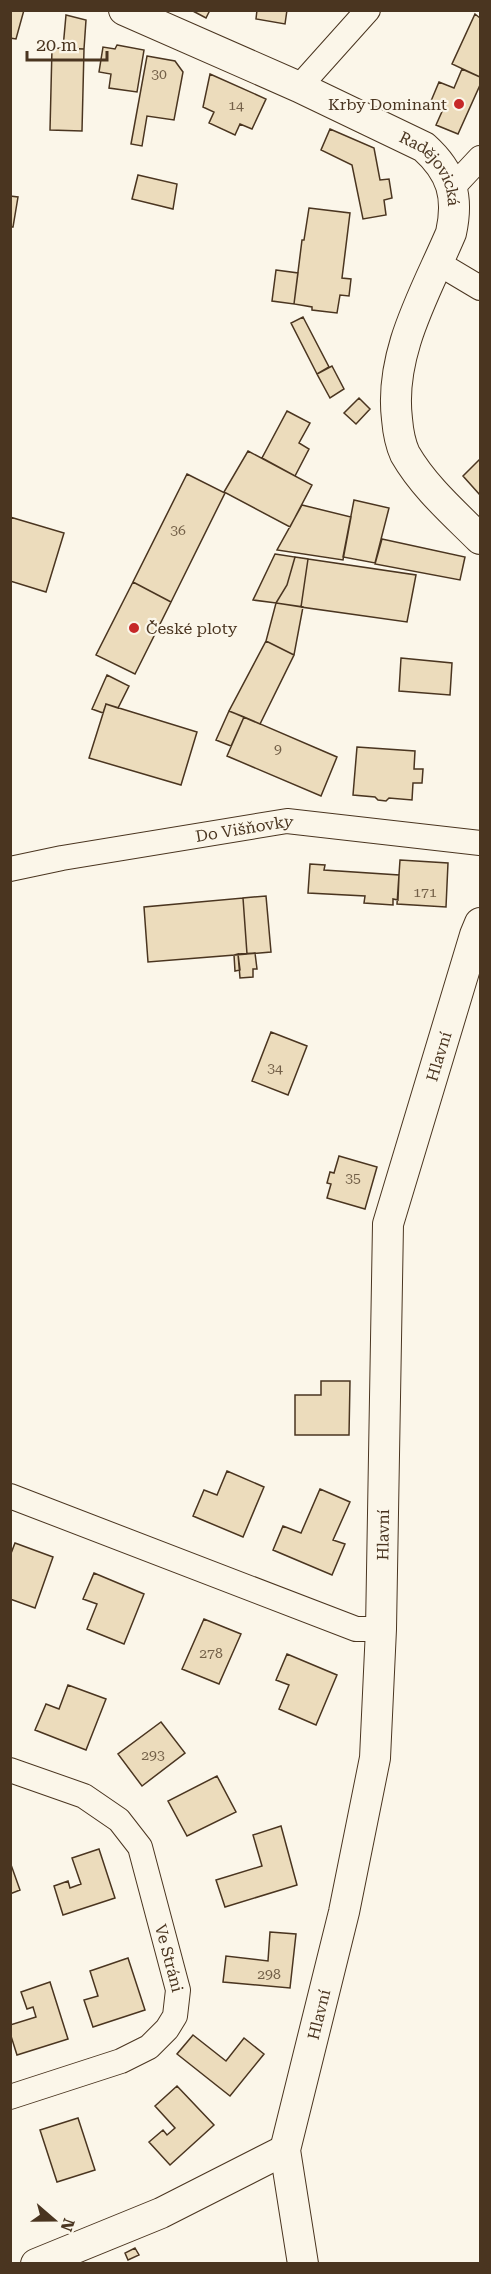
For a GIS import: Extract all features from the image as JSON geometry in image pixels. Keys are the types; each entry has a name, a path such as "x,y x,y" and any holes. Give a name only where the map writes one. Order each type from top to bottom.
{"street":[{"name":"Radějovická","path":"124,10 299,87 424,147 437,158 452,188 455,203 454,218 451,233 404,344 396,384 398,430 404,452 414,468 441,501 480,539"},
{"path":"299,87 368,10"},
{"path":"452,188 480,158"},
{"path":"438,263 480,288"},
{"name":"Do Višňovky","path":"10,869 62,858 287,821 480,843"},
{"name":"Hlavní","path":"285,2150 344,1912 375,1758 381,1629 388,1224 480,923"},
{"path":"10,1496 356,1629 381,1629"},
{"name":"Ve Stráni","path":"10,1793 20,1774 84,1796 120,1820 140,1847 178,1990 175,2016 167,2029 149,2047 121,2061 10,2097"},
{"path":"36,2264 161,2212 285,2150 303,2264"}],"building":[{"path":"10,10 24,10 16,39 10,38"},
{"path":"191,10 210,10 206,18"},
{"path":"257,10 287,10 285,24 256,19"},
{"path":"475,14 480,18 480,77 452,64"},
{"path":"66,15 86,20 84,49 63,48"},
{"path":"117,45 144,50 137,92 109,88 111,74 99,72 103,47 115,49"},
{"path":"52,48 84,49 82,131 50,130"},
{"path":"147,56 175,61 183,72 174,120 147,116 142,146 131,144"},
{"path":"462,69 480,77 480,85 458,134 436,125 444,107 431,101 439,82 454,88"},
{"path":"210,74 266,99 252,129 240,124 235,135 209,123 214,112 203,107"},
{"path":"330,129 374,148 380,180 389,179 392,198 384,200 386,215 363,219 352,165 321,150"},
{"path":"138,175 177,184 173,209 132,199"},
{"path":"10,196 18,197 13,227 10,227"},
{"path":"309,208 350,213 342,278 351,279 349,296 340,295 337,313 312,310 312,307 294,304 302,240 304,240"},
{"path":"276,270 298,273 294,304 272,301"},
{"path":"303,317 329,367 317,374 291,323"},
{"path":"332,366 344,389 330,398 317,374"},
{"path":"359,398 370,409 356,424 344,413"},
{"path":"287,411 310,423 299,443 309,449 295,476 262,458"},
{"path":"248,451 312,485 290,527 224,492"},
{"path":"480,459 480,495 463,476"},
{"path":"187,474 225,493 171,602 133,582"},
{"path":"354,500 389,508 375,563 343,557"},
{"path":"302,505 351,517 343,560 277,550"},
{"path":"10,517 64,533 46,592 10,581"},
{"path":"382,539 465,557 460,580 375,564"},
{"path":"275,554 295,557 287,585 276,603 253,600"},
{"path":"295,557 308,559 301,607 276,603 287,585"},
{"path":"308,559 416,575 407,622 301,607"},
{"path":"133,582 171,602 135,674 96,655"},
{"path":"276,603 303,607 294,655 266,641"},
{"path":"266,641 294,655 260,724 229,711"},
{"path":"401,658 452,663 450,695 399,691"},
{"path":"107,675 129,686 118,708 106,704 103,713 92,709"},
{"path":"106,704 197,732 181,785 89,758"},
{"path":"229,711 244,717 231,746 216,740"},
{"path":"244,717 337,757 321,796 227,756"},
{"path":"357,747 415,751 414,769 423,769 422,783 413,783 412,800 389,798 386,801 375,797 353,795"},
{"path":"400,860 448,863 446,907 397,904"},
{"path":"310,864 325,865 324,870 399,875 398,900 393,899 393,905 364,903 365,896 308,893"},
{"path":"266,896 271,952 247,954 243,898"},
{"path":"243,898 247,954 148,962 144,907"},
{"path":"255,953 257,969 253,969 253,977 240,978 238,954"},
{"path":"238,954 240,970 235,971 234,955"},
{"path":"271,1032 307,1046 288,1095 252,1081"},
{"path":"339,1156 377,1167 365,1209 327,1198 331,1184 327,1183 330,1172 334,1173"},
{"path":"321,1381 350,1381 349,1435 295,1435 295,1395 321,1395"},
{"path":"227,1471 264,1487 243,1537 193,1516 204,1490 217,1495"},
{"path":"320,1489 350,1502 333,1540 345,1544 332,1575 273,1550 283,1526 301,1533"},
{"path":"15,1543 53,1557 35,1608 10,1599 10,1556"},
{"path":"94,1573 144,1594 124,1644 87,1629 97,1604 83,1599"},
{"path":"204,1619 241,1634 219,1684 182,1669"},
{"path":"287,1654 337,1675 316,1725 279,1709 289,1685 276,1680"},
{"path":"68,1685 106,1699 86,1750 35,1730 46,1704 59,1709"},
{"path":"161,1722 185,1753 142,1786 118,1754"},
{"path":"217,1776 236,1812 187,1836 168,1801"},
{"path":"281,1826 297,1885 225,1907 216,1880 262,1866 253,1835"},
{"path":"99,1849 115,1898 63,1915 54,1886 68,1881 70,1888 81,1884 72,1858"},
{"path":"10,1862 20,1890 10,1894"},
{"path":"270,1932 296,1934 290,1988 223,1982 226,1956 268,1961"},
{"path":"128,1958 145,2010 93,2027 84,2000 98,1996 90,1971"},
{"path":"50,1982 68,2039 17,2055 10,2033 10,2025 36,2017 33,2007 27,2009 21,1992"},
{"path":"193,2035 226,2061 244,2038 264,2054 230,2096 177,2054"},
{"path":"177,2086 214,2125 170,2165 149,2142 163,2130 167,2135 175,2128 155,2106"},
{"path":"78,2118 95,2170 57,2182 40,2130"},
{"path":"135,2248 139,2255 128,2260 125,2253"}],"place":[{"name":"Krby Dominant","path":"459,104"},
{"name":"České ploty","path":"134,628"}]}
